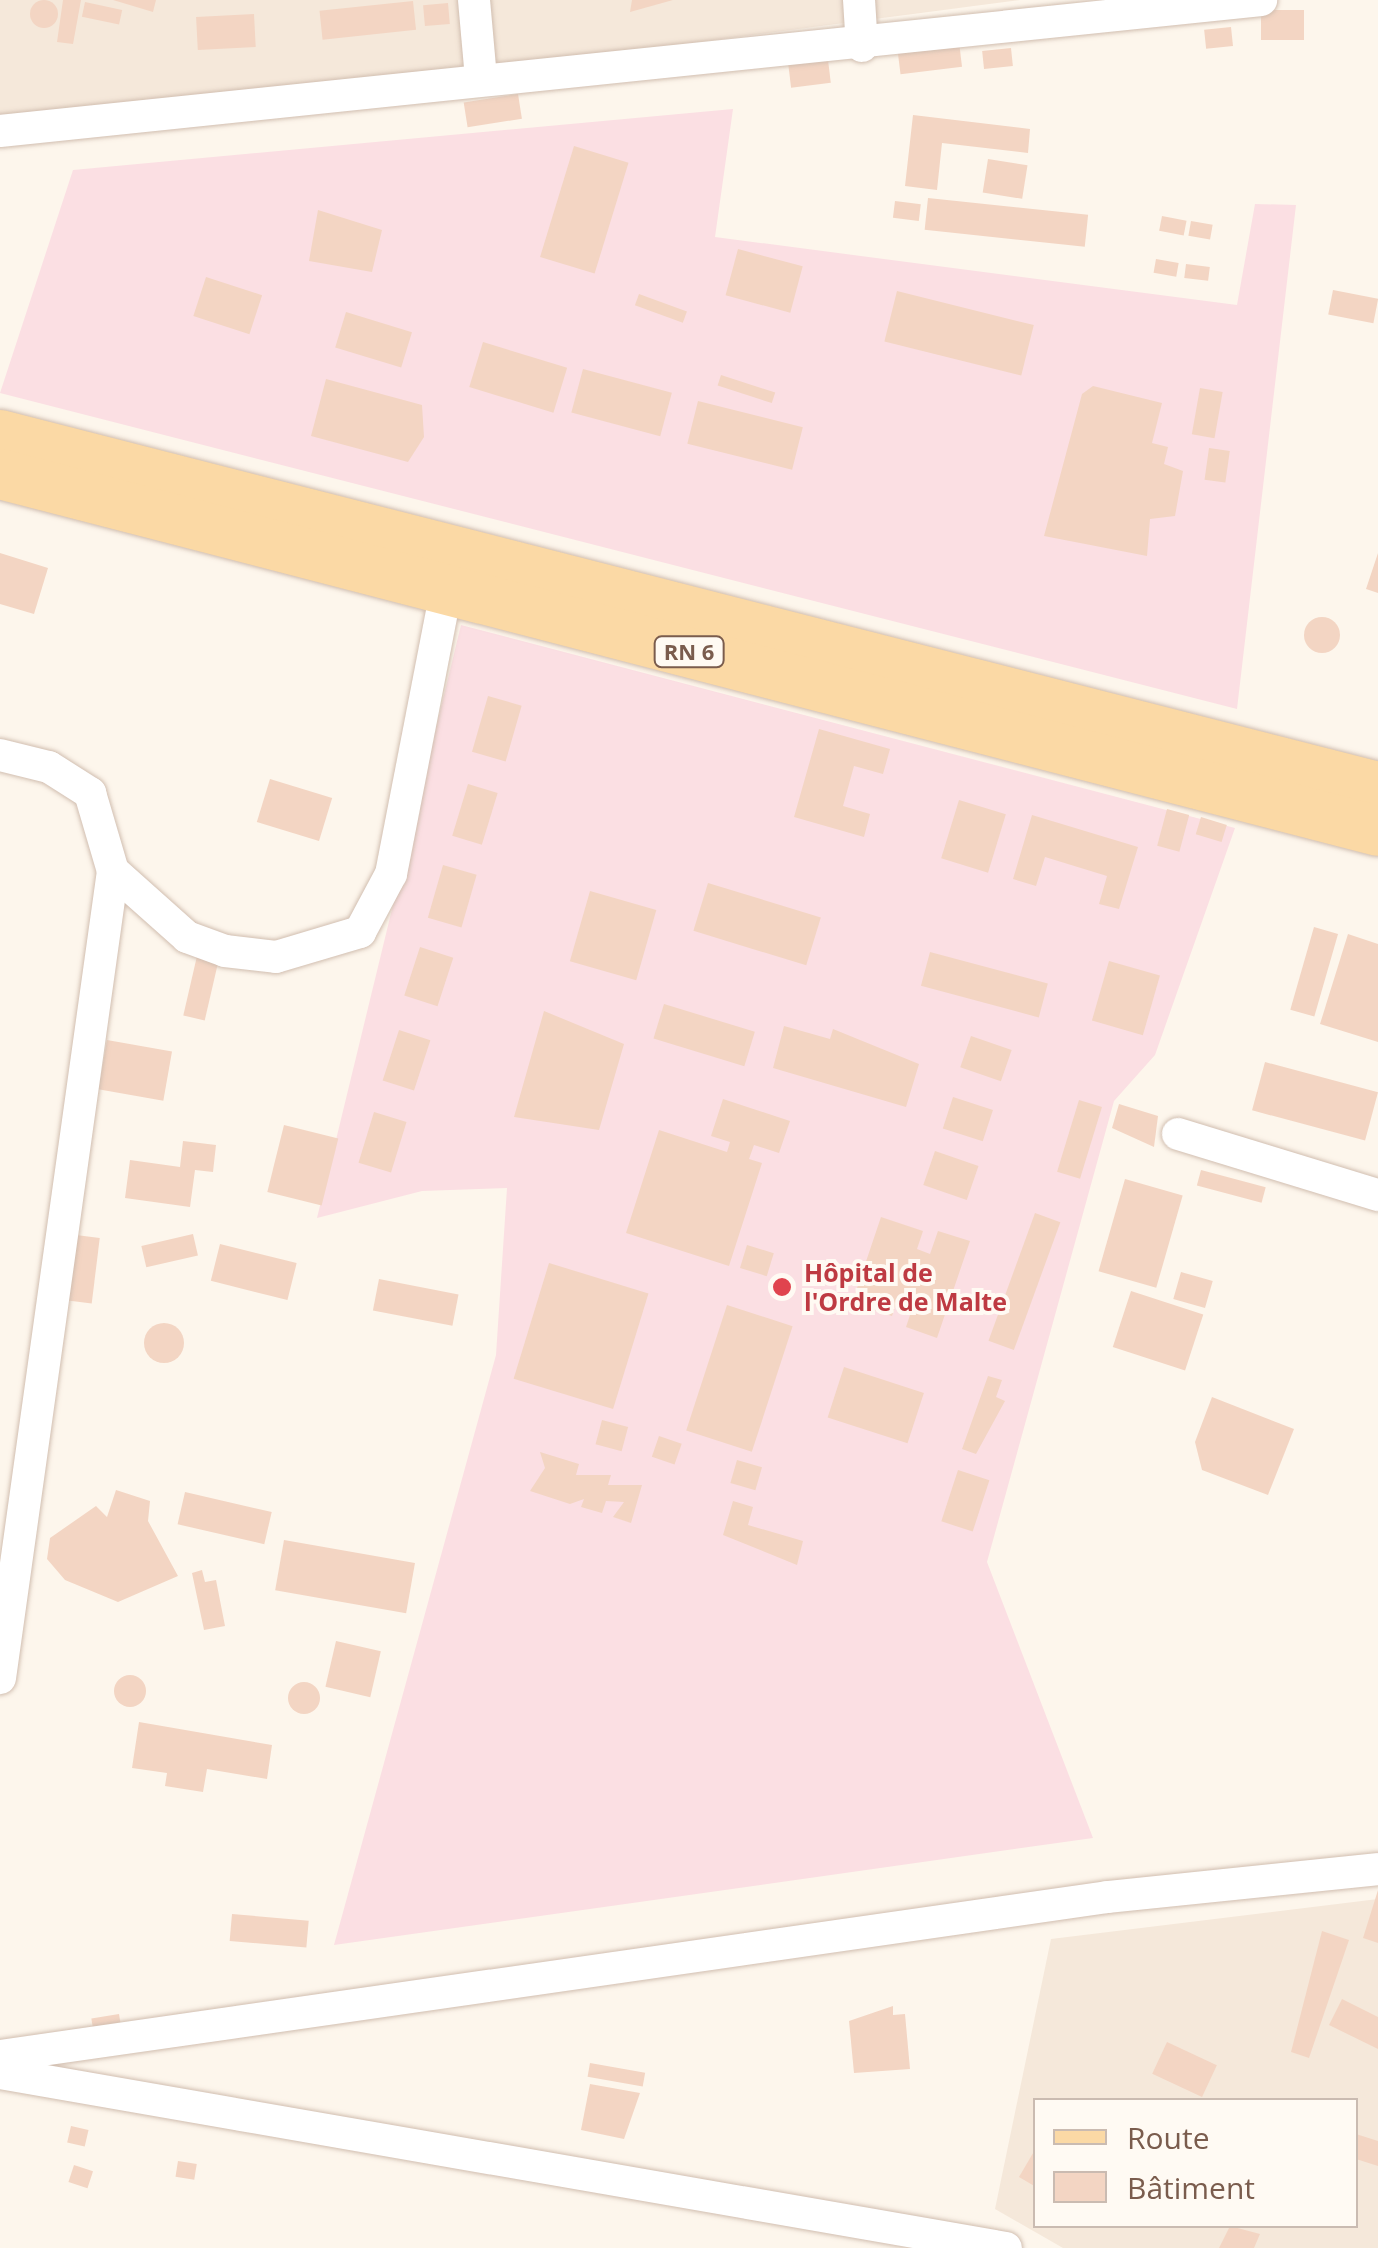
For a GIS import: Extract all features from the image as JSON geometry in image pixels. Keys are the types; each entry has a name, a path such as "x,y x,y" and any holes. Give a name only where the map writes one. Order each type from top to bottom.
{"main road":[{"name":"RN 6","path":"0,435 1378,787"},
{"name":"RN 6","path":"0,474 1378,831"}],"street":[{"path":"474,0 481,79"},
{"path":"859,0 862,46"},
{"path":"0,130 481,79 862,46 1261,0"},
{"path":"113,870 186,937 225,951 276,957 360,932 391,874 446,590"},
{"path":"0,755 49,767 90,793 113,870 0,1678"},
{"path":"1178,1134 1378,1196"},
{"path":"0,2056 1108,1897 1378,1868"},
{"path":"0,2073 1006,2248"}],"shaded area":[{"path":"0,0 1020,0 0,133"},
{"path":"733,109 715,237 1237,305 1255,204 1296,205 1237,709 0,393 73,170"},
{"name":"Hôpital de l'Ordre de Malte","path":"461,625 1235,828 1155,1055 1114,1101 987,1562 1093,1838 334,1945 496,1355 507,1188 422,1191 317,1218"},
{"path":"1378,1899 1378,2248 1063,2248 995,2209 1051,1939"}],"building":[{"path":"44,0 54,4 58,14 54,24 44,28 34,24 30,14 34,4"},
{"path":"63,0 81,0 73,44 57,42"},
{"path":"113,0 156,0 153,12"},
{"path":"632,0 673,0 630,12"},
{"path":"413,1 416,30 323,40 320,11"},
{"path":"85,2 122,10 119,25 82,17"},
{"path":"448,3 450,24 425,26 423,5"},
{"path":"1261,10 1304,10 1304,40 1261,40"},
{"path":"254,14 256,47 198,50 196,17"},
{"path":"1231,27 1233,46 1206,49 1204,30"},
{"path":"959,42 962,67 901,74 897,50"},
{"path":"1011,48 1013,66 984,69 982,51"},
{"path":"828,60 831,83 791,88 788,65"},
{"path":"518,94 522,119 468,127 464,103"},
{"path":"913,115 1030,129 1028,153 942,143 937,190 905,186"},
{"path":"574,146 629,163 595,274 540,257"},
{"path":"988,159 1028,165 1022,199 983,193"},
{"path":"928,198 1088,215 1085,247 925,230"},
{"path":"895,201 921,204 919,221 893,218"},
{"path":"318,210 382,230 372,272 309,261"},
{"path":"1162,216 1187,221 1184,235 1159,231"},
{"path":"1191,221 1213,225 1210,240 1188,236"},
{"path":"738,249 803,266 790,313 726,295"},
{"path":"1156,259 1179,263 1176,277 1154,273"},
{"path":"1186,264 1210,267 1208,281 1184,278"},
{"path":"206,277 262,295 249,334 193,316"},
{"path":"1333,290 1378,299 1373,323 1328,315"},
{"path":"897,291 1034,325 1021,376 884,341"},
{"path":"639,294 687,311 683,323 635,305"},
{"path":"346,312 412,332 401,368 335,347"},
{"path":"483,342 567,368 553,413 469,387"},
{"path":"583,369 672,393 660,436 571,412"},
{"path":"721,375 775,393 772,403 718,385"},
{"path":"326,379 422,405 424,437 408,462 311,436"},
{"path":"1093,386 1162,403 1152,443 1168,447 1164,464 1183,471 1175,516 1150,519 1147,556 1044,536 1082,394"},
{"path":"1200,388 1223,392 1214,438 1192,434"},
{"path":"698,401 803,427 792,470 687,444"},
{"path":"1209,448 1230,451 1225,483 1205,480"},
{"path":"0,553 48,568 34,614 0,604"},
{"path":"1378,553 1378,593 1366,589"},
{"path":"1322,617 1335,622 1340,635 1335,648 1322,653 1309,648 1304,635 1309,622"},
{"path":"488,696 522,706 506,761 472,752"},
{"path":"819,729 890,749 883,774 854,766 843,806 870,814 864,837 794,817"},
{"path":"270,779 332,798 319,841 257,822"},
{"path":"468,784 498,793 482,845 452,836"},
{"path":"959,800 1006,814 988,873 941,858"},
{"path":"1167,809 1189,815 1179,852 1157,846"},
{"path":"1032,815 1138,847 1119,909 1099,904 1107,876 1045,857 1036,886 1013,879"},
{"path":"1201,817 1227,825 1222,842 1196,834"},
{"path":"443,865 477,875 461,928 428,918"},
{"path":"708,883 821,917 806,965 693,931"},
{"path":"590,891 656,910 636,980 570,961"},
{"path":"1314,927 1338,934 1314,1017 1290,1010"},
{"path":"1348,934 1378,944 1378,1042 1320,1024"},
{"path":"420,947 453,958 438,1006 404,996"},
{"path":"930,952 1048,984 1039,1017 921,986"},
{"path":"197,956 218,961 205,1020 183,1015"},
{"path":"1109,961 1160,976 1143,1035 1092,1021"},
{"path":"664,1004 755,1032 744,1066 653,1038"},
{"path":"544,1011 624,1044 599,1130 514,1117"},
{"path":"784,1026 830,1039 833,1029 919,1064 906,1107 773,1068"},
{"path":"399,1030 430,1040 414,1091 383,1080"},
{"path":"971,1036 1012,1050 1001,1081 960,1067"},
{"path":"107,1040 172,1051 163,1101 98,1089"},
{"path":"1265,1062 1378,1092 1365,1141 1252,1110"},
{"path":"953,1097 993,1110 983,1141 943,1128"},
{"path":"723,1099 790,1121 779,1153 754,1145 749,1159 762,1163 729,1266 626,1233 659,1130 727,1152 730,1142 711,1136"},
{"path":"1079,1100 1102,1107 1080,1179 1057,1172"},
{"path":"1119,1104 1158,1116 1154,1147 1112,1128"},
{"path":"374,1112 407,1122 391,1173 359,1163"},
{"path":"284,1125 338,1139 322,1205 267,1192"},
{"path":"183,1141 216,1145 213,1172 195,1170 190,1207 125,1198 130,1160 180,1167"},
{"path":"935,1151 978,1166 967,1200 923,1185"},
{"path":"1201,1170 1266,1187 1262,1203 1197,1185"},
{"path":"1125,1179 1183,1196 1156,1288 1099,1271"},
{"path":"1035,1213 1060,1222 1014,1350 988,1341"},
{"path":"881,1217 923,1231 917,1249 930,1254 938,1231 970,1241 937,1338 906,1327 914,1303 898,1298 892,1316 852,1303"},
{"path":"68,1234 100,1238 92,1303 60,1300"},
{"path":"193,1234 198,1255 146,1267 141,1246"},
{"path":"220,1244 297,1263 287,1300 211,1281"},
{"path":"747,1245 774,1253 767,1276 740,1268"},
{"path":"549,1263 648,1293 613,1409 514,1379"},
{"path":"1181,1272 1213,1281 1205,1308 1173,1299"},
{"path":"379,1279 459,1294 452,1326 373,1310"},
{"path":"1131,1291 1203,1314 1185,1371 1113,1347"},
{"path":"727,1305 793,1326 752,1452 686,1431"},
{"path":"164,1323 178,1329 184,1343 178,1357 164,1363 150,1357 144,1343 150,1329"},
{"path":"844,1367 924,1393 908,1443 828,1417"},
{"path":"988,1376 1002,1380 996,1397 1005,1401 976,1454 962,1449"},
{"path":"1212,1397 1294,1429 1268,1495 1202,1470 1195,1442"},
{"path":"602,1420 628,1427 622,1451 596,1444"},
{"path":"659,1436 682,1444 675,1465 652,1457"},
{"path":"540,1452 579,1464 576,1475 611,1475 608,1485 642,1485 631,1523 613,1517 624,1502 606,1501 602,1513 581,1507 584,1499 570,1504 530,1491 545,1468"},
{"path":"737,1460 762,1467 755,1490 730,1483"},
{"path":"958,1470 989,1480 973,1532 941,1521"},
{"path":"116,1490 150,1501 148,1521 178,1576 118,1602 65,1580 47,1559 50,1538 96,1506 107,1517"},
{"path":"185,1492 272,1512 264,1544 178,1524"},
{"path":"733,1501 753,1507 748,1525 803,1541 797,1565 723,1535"},
{"path":"284,1540 415,1563 406,1613 275,1590"},
{"path":"202,1570 205,1582 216,1580 225,1626 204,1630 192,1573"},
{"path":"336,1641 381,1651 370,1697 325,1687"},
{"path":"130,1675 142,1679 146,1691 142,1703 130,1707 118,1703 114,1691 118,1679"},
{"path":"304,1682 315,1687 320,1698 315,1709 304,1714 293,1709 288,1698 293,1687"},
{"path":"139,1722 272,1745 267,1779 207,1769 203,1792 165,1786 167,1773 132,1768"},
{"path":"1378,1890 1378,1943 1363,1938"},
{"path":"232,1914 309,1921 306,1948 230,1941"},
{"path":"1322,1931 1349,1940 1309,2058 1291,2052"},
{"path":"1342,1999 1378,2017 1378,2049 1329,2025"},
{"path":"893,2006 893,2015 905,2014 910,2069 854,2073 849,2021"},
{"path":"119,2014 122,2034 94,2038 91,2018"},
{"path":"1167,2042 1217,2065 1202,2097 1152,2074"},
{"path":"590,2063 645,2073 643,2087 588,2077"},
{"path":"590,2084 640,2093 624,2139 581,2130"},
{"path":"71,2126 89,2130 85,2147 67,2143"},
{"path":"1358,2135 1378,2141 1378,2166 1358,2160"},
{"path":"1033,2153 1033,2185 1019,2177"},
{"path":"178,2161 197,2164 194,2180 175,2177"},
{"path":"74,2165 93,2171 87,2188 68,2182"},
{"path":"1229,2228 1260,2234 1254,2248 1219,2248"}],"place":[{"name":"Hôpital de l'Ordre de Malte","path":"782,1287"}]}
